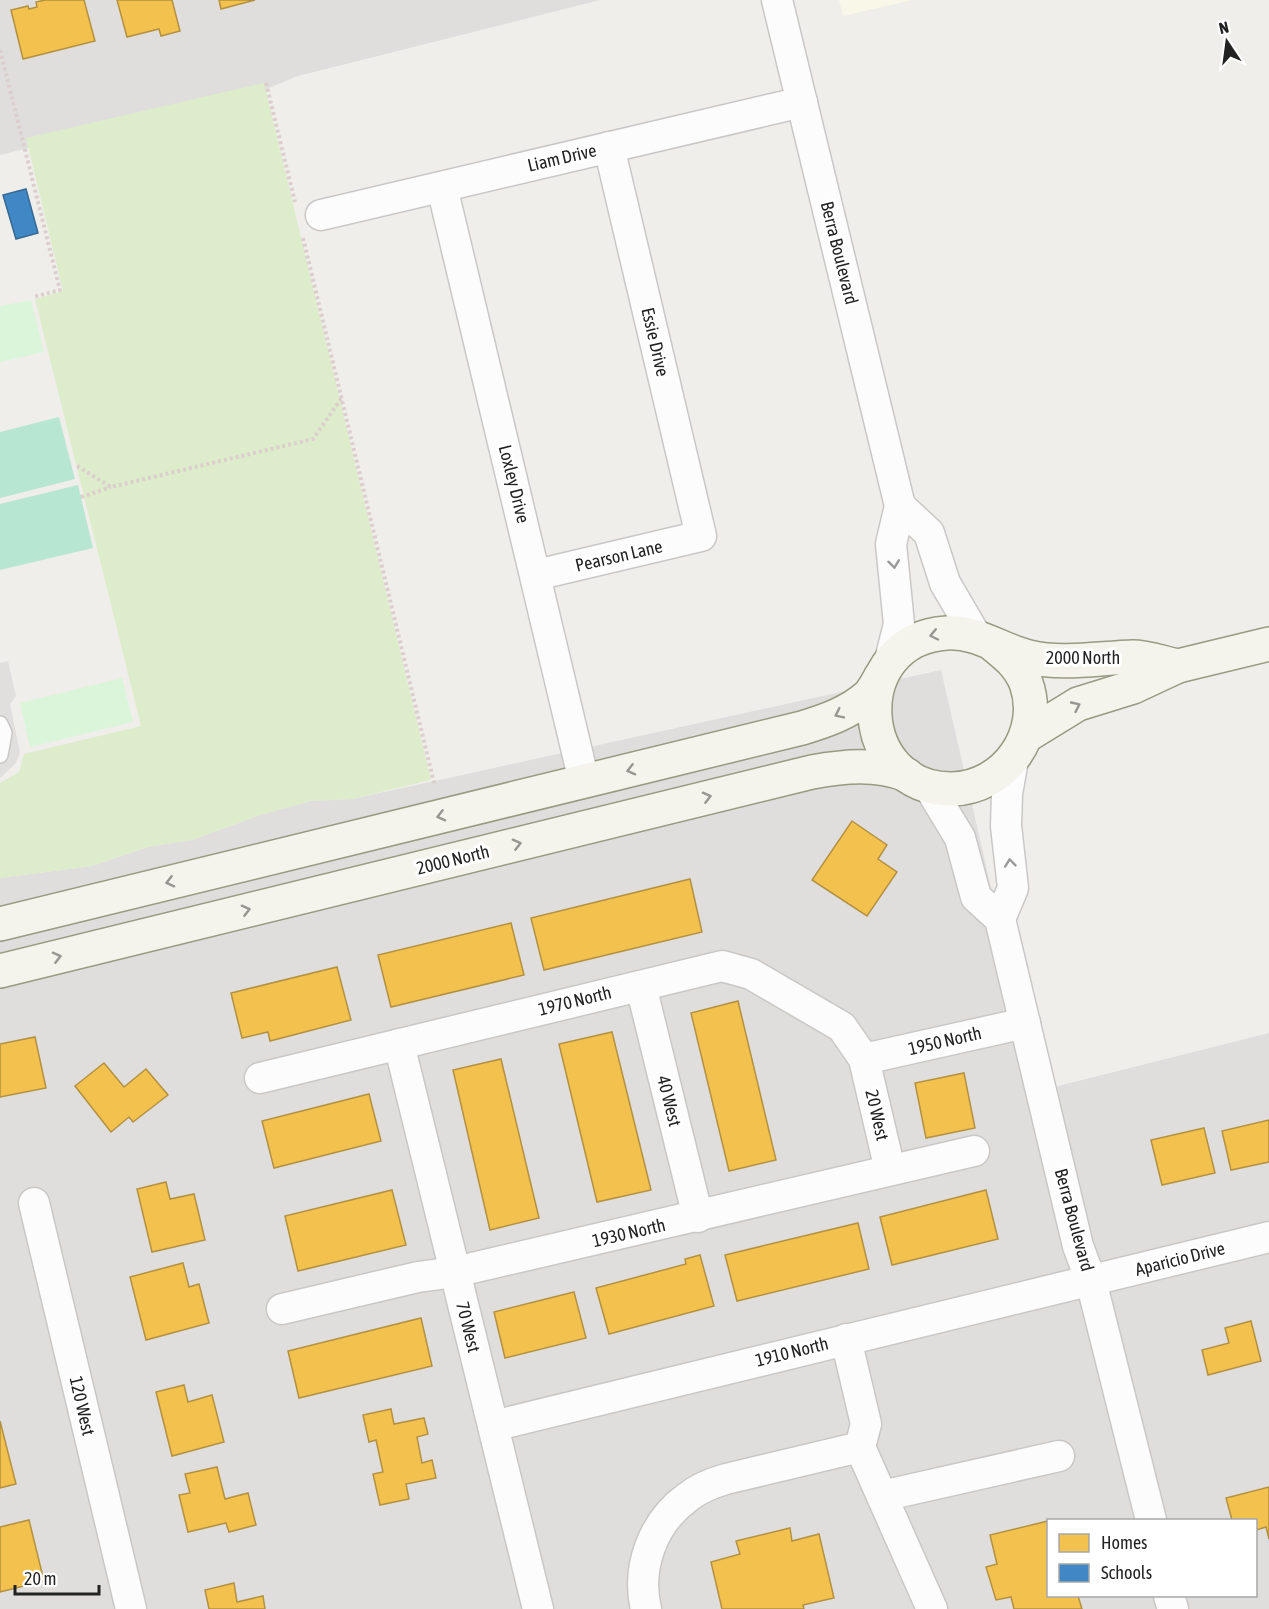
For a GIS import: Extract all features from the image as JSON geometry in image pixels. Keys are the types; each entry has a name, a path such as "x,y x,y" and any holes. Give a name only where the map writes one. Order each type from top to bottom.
{"street":[{"name":"Berra Boulevard","path":"777,0 900,506 891,544 898,624 885,670"},
{"name":"Liam Drive","path":"321,215 802,102"},
{"name":"Essie Drive","path":"609,147 701,536"},
{"name":"Loxley Drive","path":"442,187 584,781"},
{"path":"885,670 874,697 874,719 879,741 891,760 918,780 960,838 976,897 1000,919 1012,888 1006,826 1007,794 1031,710 1026,683 1012,660 983,639 945,583 929,533 900,506"},
{"name":"Pearson Lane","path":"536,576 701,536"},
{"path":"0,924 826,721 849,710 870,695 885,670 902,650 919,639 956,632 983,639"},
{"name":"2000 North","path":"983,639 1029,657 1069,660 1136,657 1178,666"},
{"name":"2000 North","path":"1019,748 1078,704 1133,687 1178,666 1269,644"},
{"path":"918,780 951,789 974,786 995,776 1019,748"},
{"name":"2000 North","path":"0,971 812,771 855,766 894,770 918,780"},
{"name":"Berra Boulevard","path":"1000,919 1078,1246 1091,1281 1150,1519"},
{"name":"1970 North","path":"260,1078 722,966 751,974 842,1027 864,1059"},
{"name":"40 West","path":"641,986 698,1217"},
{"name":"1950 North","path":"864,1059 1025,1023"},
{"name":"70 West","path":"399,1044 538,1609"},
{"name":"20 West","path":"864,1059 890,1170"},
{"name":"1930 North","path":"282,1309 418,1277 455,1272 698,1217 974,1151"},
{"name":"120 West","path":"34,1203 131,1609"},
{"name":"Aparicio Drive","path":"1091,1281 1269,1237"},
{"name":"1910 North","path":"493,1426 1091,1281"},
{"path":"846,1339 866,1424 860,1447 932,1609"},
{"path":"646,1609 643,1583 645,1564 651,1545 659,1527 688,1497 706,1486 726,1479 860,1447"},
{"path":"882,1496 1059,1456"}],"lane":[{"path":"0,724 4,733 0,755"}],"path":[{"path":"0,50 60,290 33,297"},
{"path":"81,497 111,487 313,439 342,399 434,783"},
{"path":"76,466 111,487"}],"shaded area":[{"path":"0,0 600,0 298,76 264,90 0,155"},
{"path":"839,0 912,0 843,16"},
{"path":"8,661 16,696 10,704 20,753 16,763 0,778 0,663"},
{"path":"941,670 1038,1091 1269,1033 1269,1609 0,1609 0,878 92,866 148,847 192,840 260,815 311,801 352,799"}],"green space":[{"path":"264,83 431,780 352,799 311,801 260,815 192,840 148,847 92,866 0,878 0,783 19,772 24,754 141,726 35,299 63,291 26,138"},
{"path":"31,300 44,352 0,362 0,306"},
{"path":"59,417 75,479 0,498 0,432"},
{"path":"78,485 93,548 0,570 0,504"},
{"path":"122,678 133,722 30,747 20,703"}],"building: Homes":[{"path":"84,0 95,41 23,59 11,10 28,6 29,9 37,7 36,2"},
{"path":"117,0 172,0 180,31 161,36 159,29 127,37"},
{"path":"219,0 255,0 221,9"},
{"path":"852,821 887,845 878,859 897,872 867,916 812,880"},
{"path":"690,879 702,932 544,970 531,918"},
{"path":"511,923 524,975 391,1007 378,955"},
{"path":"337,967 351,1020 270,1041 268,1032 242,1038 231,993"},
{"path":"738,1001 776,1160 729,1171 691,1013"},
{"path":"612,1032 651,1190 597,1202 559,1044"},
{"path":"35,1037 46,1088 0,1097 0,1044"},
{"path":"501,1059 539,1218 490,1230 453,1070"},
{"path":"104,1063 124,1087 146,1069 168,1095 133,1122 129,1117 111,1132 75,1086"},
{"path":"964,1073 975,1128 926,1138 915,1083"},
{"path":"369,1094 381,1141 274,1168 262,1121"},
{"path":"1269,1120 1269,1162 1231,1170 1222,1131"},
{"path":"1204,1128 1215,1173 1162,1185 1151,1140"},
{"path":"166,1182 170,1199 194,1194 205,1240 152,1252 137,1189"},
{"path":"392,1190 406,1245 298,1271 285,1216"},
{"path":"986,1190 998,1239 892,1265 880,1217"},
{"path":"858,1223 869,1269 737,1301 725,1255"},
{"path":"700,1255 714,1306 609,1334 596,1288 686,1264 685,1259"},
{"path":"183,1263 189,1287 199,1284 209,1323 146,1340 130,1277"},
{"path":"574,1292 586,1338 505,1358 494,1312"},
{"path":"421,1318 432,1366 299,1398 288,1351"},
{"path":"1251,1321 1261,1361 1208,1375 1202,1350 1229,1343 1225,1328"},
{"path":"184,1385 188,1402 212,1395 224,1442 172,1456 156,1392"},
{"path":"391,1409 394,1424 424,1418 428,1434 417,1437 422,1463 432,1460 436,1478 406,1484 409,1499 380,1505 373,1474 383,1472 376,1440 369,1442 363,1415"},
{"path":"0,1421 16,1484 0,1488"},
{"path":"217,1467 225,1499 248,1493 256,1525 229,1532 226,1523 188,1532 179,1495 190,1493 185,1474"},
{"path":"1269,1487 1269,1539 1266,1527 1257,1530 1257,1519 1232,1519 1226,1498"},
{"path":"29,1520 44,1581 0,1592 0,1527"},
{"path":"1047,1521 1047,1597 1078,1597 1082,1609 1014,1609 1011,1597 996,1600 986,1567 997,1564 990,1535"},
{"path":"790,1528 792,1541 819,1534 834,1598 803,1605 804,1609 722,1609 711,1562 740,1554 736,1541"},
{"path":"234,1583 237,1602 263,1596 265,1609 209,1609 205,1590"}],"building: Schools":[{"path":"26,189 38,233 16,239 3,195"}]}
